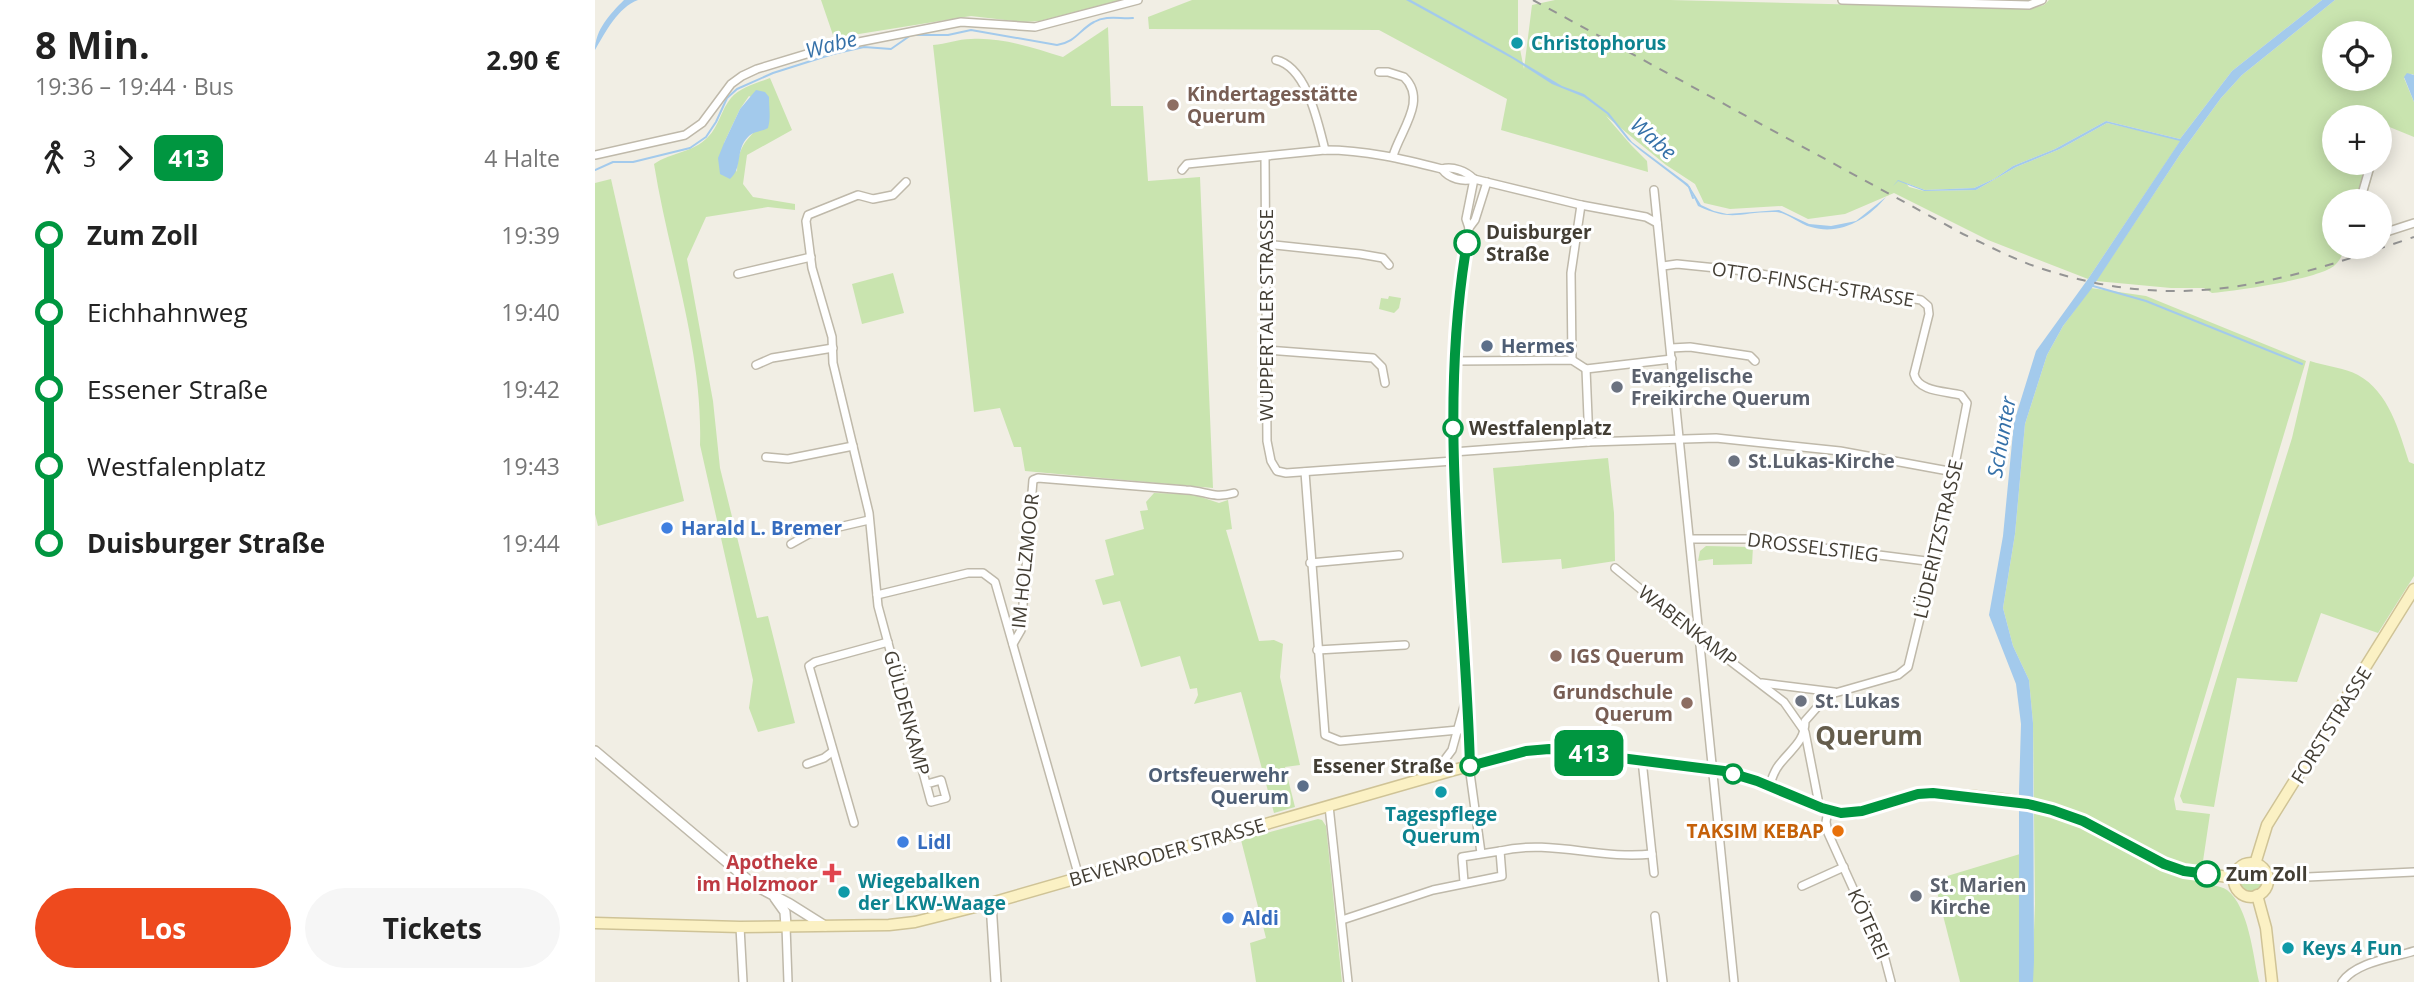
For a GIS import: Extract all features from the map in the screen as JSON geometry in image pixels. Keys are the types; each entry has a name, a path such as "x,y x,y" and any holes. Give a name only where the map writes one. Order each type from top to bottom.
{"main road":[{"name":"FORSTSTRASSE","path":"2255,864 2267,825 2414,589"},
{"name":"BEVENRODER STRASSE","path":"595,923 740,927 915,922 991,903 1433,776 1541,749 1713,769 1769,786 1828,810 1855,813 1918,794 1933,793 2036,806 2069,815 2176,868 2234,878 2235,887 2241,893 2248,897 2257,895"},
{"path":"2234,878 2241,866 2255,864 2265,871 2265,889 2257,895 2266,929 2272,982"}],"street":[{"path":"595,155 685,135 702,123 731,84 742,76 823,49 961,22 1035,27 1138,0"},
{"path":"1842,0 2029,5 2042,0"},
{"path":"1276,60 1285,62 1300,80 1313,108 1325,150"},
{"path":"1379,72 1404,77 1413,93 1412,111 1393,156"},
{"path":"1182,170 1187,164 1346,150 1393,156 1442,169 1448,167 1468,173 1474,179 1581,205 1646,217 1657,223"},
{"name":"WUPPERTALER STRASSE","path":"1265,157 1268,449 1277,471 1305,472"},
{"path":"1474,179 1466,219 1469,228 1459,293 1454,361 1453,461 1468,692 1470,766 1481,853"},
{"name":"GÜLDENKAMP","path":"906,182 893,195 873,200 858,195 808,215 806,221 810,257 832,337 833,363 869,520 877,595 927,784"},
{"path":"1469,228 1475,220 1487,182"},
{"path":"1654,190 1734,982"},
{"path":"1572,360 1571,273 1581,205"},
{"path":"2392,230 2414,223"},
{"path":"1266,244 1360,254 1383,258 1389,265"},
{"path":"738,274 810,257"},
{"name":"OTTO-FINSCH-STRASSE","path":"1663,266 1677,264 1747,272 1921,300 1928,306 1929,314 1914,374 1915,380 1922,386 1965,398"},
{"path":"1671,348 1690,347 1750,356 1755,361"},
{"path":"756,365 772,358 833,348"},
{"path":"1266,350 1373,358 1382,367 1385,383"},
{"path":"1454,361 1572,360 1586,369 1672,359"},
{"path":"1586,369 1589,442"},
{"name":"LÜDERITZSTRASSE","path":"1834,692 1898,675 1906,670 1910,662 1954,472 1966,409 1965,398"},
{"path":"1453,452 1589,442 1716,438 1804,447 1954,472"},
{"path":"766,457 788,459 853,446"},
{"path":"1453,461 1305,472 1310,563 1325,735 1340,741 1469,729"},
{"name":"IM HOLZMOOR","path":"1079,877 1013,644 1021,630 1033,480 1038,478 1186,490 1216,497 1234,493"},
{"path":"791,544 809,534 869,520"},
{"name":"DROSSELSTIEG","path":"1691,539 1752,539 1934,562"},
{"path":"1310,563 1399,555"},
{"name":"WABENKAMP","path":"1615,568 1700,638 1762,683 1784,702 1805,732"},
{"path":"877,595 968,573 983,573 995,582 1013,644"},
{"name":"GÜLDENKAMP","path":"854,823 809,666 888,642"},
{"path":"1317,650 1405,645"},
{"path":"1762,683 1834,692"},
{"path":"1433,776 1447,757 1468,692"},
{"path":"1815,805 1818,799 1805,721 1828,695 1834,692"},
{"path":"1769,786 1777,766 1802,740 1805,732"},
{"path":"595,751 754,885 825,926"},
{"path":"807,764 832,752"},
{"path":"1642,760 1654,873"},
{"path":"1329,806 1348,982"},
{"name":"KÖTEREI","path":"1828,810 1826,828 1885,959 1891,982"},
{"path":"1464,882 1462,857 1481,853 1540,846 1624,855 1651,854"},
{"path":"1342,920 1402,899 1464,882 1501,876 1500,851"},
{"name":"KÖTEREI","path":"1803,886 1843,867"},
{"path":"2267,879 2414,872"},
{"path":"774,897 785,912 790,926 788,982"},
{"path":"991,903 996,982"},
{"path":"790,904 798,917 790,926"},
{"path":"1655,916 1664,982"},
{"path":"740,927 743,982"},
{"path":"2342,982 2368,964 2414,951"}],"green space":[{"path":"821,0 1121,0 1040,21 1023,22 971,16 834,38"},
{"path":"1192,0 1518,0 1518,39 1524,69 1532,5 1555,0 1670,0 2029,9 2044,5 2049,0 2322,0 2232,71 2180,139 2106,121 1974,188 1925,190 1906,183 1909,187 1924,191 1976,190 2016,167 2060,149 2107,123 2181,140 2088,279 1988,240 1894,193 1845,214 1808,219 1782,206 1730,209 1704,203 1695,184 1666,165 1606,116 1647,161 1648,172 1501,130 1507,99 1379,30 1149,29 1148,17"},
{"path":"2335,0 2414,0 2414,75 2404,78 2414,102 2414,137 2392,128 2392,105 2322,105 2322,175 2373,175 2368,189 2322,189 2322,259 2339,259 2335,265 2296,279 2212,293 2204,288 2171,288 2096,281 2181,153 2221,98 2242,75"},
{"path":"1108,27 1111,106 1143,106 1148,181 1200,177 1213,488 1025,471 1021,447 1014,447 1000,408 974,412 933,45 966,39 994,40 1063,57"},
{"path":"770,78 792,130 747,155 743,184 753,197 795,204 795,210 768,207 706,217 687,259 713,401 720,468 757,618 768,616 795,723 758,732 749,708 753,680 700,445 691,339 654,164 702,142 712,133 735,94","holes":["749,96 769,106 761,124 741,149 737,172 724,143 740,109"]},
{"path":"611,179 684,501 598,526 595,514 595,183"},
{"path":"893,273 904,313 862,324 852,284"},
{"path":"2091,288 2146,296 2306,361 2174,799 2176,810 2210,814 2203,861 2196,883 2224,888 2234,898 2249,933 2259,982 2032,982 2035,904 2033,723 2029,680 2013,646 2003,608 2015,534 2025,424 2047,355 2063,326"},
{"path":"1389,296 1401,298 1399,308 1394,313 1379,309 1381,298 1388,299"},
{"path":"2310,361 2347,371 2369,382 2378,391 2391,413 2409,462 2414,464 2414,576 2378,633 2321,613 2297,682 2237,678 2214,807 2183,803 2180,796 2292,438"},
{"path":"1608,458 1614,513 1615,561 1562,569 1561,559 1502,563 1493,468"},
{"path":"1154,493 1192,494 1219,503 1228,500 1232,529 1226,530 1259,641 1274,640 1283,644 1280,677 1300,765 1285,767 1295,807 1274,813 1241,692 1194,704 1198,695 1197,688 1190,689 1180,656 1141,667 1120,601 1103,605 1095,580 1114,575 1105,540 1144,529 1140,511 1148,510 1146,502"},
{"path":"1706,546 1753,547 1752,564 1713,565 1713,559 1698,561 1700,551"},
{"path":"1318,819 1326,826 1342,982 1256,982 1250,943 1266,938 1241,840"},
{"path":"2020,854 2019,982 1960,982 1934,880"},
{"path":"2251,868 2259,872 2263,880 2259,888 2251,892 2243,888 2239,880 2243,872"}],"water":[{"path":"624,0 638,0 618,14 595,50 600,29"},
{"path":"1406,0 1411,0 1562,86 1584,94 1609,113 1632,142 1688,184 1701,205 1714,211 1727,214 1779,210 1809,224 1831,226 1856,221 1886,197 1862,219 1853,224 1832,229 1811,227 1776,212 1729,215 1710,211 1698,206 1690,189 1628,140 1607,114 1584,97 1552,84 1513,59"},
{"path":"2322,0 2335,0 2242,75 2221,98 2181,153 2092,288 2063,326 2047,355 2025,424 2015,534 2003,608 2013,646 2029,680 2033,723 2033,982 2019,982 2021,724 2016,684 1989,615 2003,536 2014,422 2036,351 2088,279 2180,141 2107,123 2060,149 2016,167 1976,190 1924,191 1898,181 1893,186 1898,180 1925,190 1974,188 2106,121 2180,139 2232,71"},
{"path":"2407,73 2414,75 2414,102 2404,77"},
{"path":"756,90 765,92 769,97 768,128 753,134 744,142 736,170 730,179 720,174 718,158 740,109"}],"waterway":[{"name":"Wabe","path":"595,170 613,162 633,162 690,148 706,137 727,98 737,89 773,73 833,54 864,47 891,49 911,35 948,35 971,30 1057,45 1073,39 1099,20 1133,18"},
{"name":"Wabe","path":"1689,187 1693,198"},
{"path":"2093,286 2146,301 2302,364"}],"railway":[{"path":"1533,0 1963,234 2046,270 2096,283 2144,290 2189,291 2276,279 2414,237"}],"bus line":[{"name":"413","path":"1467,243 1456,328 1453,452 1470,766 1534,749 1664,762 1724,771 1841,813 1862,811 1918,794 1933,793 2016,802 2069,815 2164,864 2184,871 2207,874"}],"place":[{"name":"Christophorus","path":"1517,43"},
{"name":"Kindertagesstätte Querum","path":"1173,105"},
{"name":"Duisburger Straße","path":"1467,243"},
{"name":"Hermes","path":"1487,346"},
{"name":"Evangelische Freikirche Querum","path":"1617,387"},
{"name":"Westfalenplatz","path":"1453,428"},
{"name":"St.Lukas-Kirche","path":"1734,461"},
{"name":"Harald L. Bremer","path":"667,528"},
{"name":"IGS Querum","path":"1556,656"},
{"name":"St. Lukas","path":"1801,701"},
{"name":"Grundschule Querum","path":"1687,703"},
{"name":"Essener Straße","path":"1470,766"},
{"name":"Ortsfeuerwehr Querum","path":"1303,786"},
{"name":"Tagespflege Querum","path":"1441,792"},
{"name":"TAKSIM KEBAP","path":"1838,831"},
{"name":"Lidl","path":"903,842"},
{"name":"Apotheke im Holzmoor","path":"832,873"},
{"name":"Zum Zoll","path":"2207,874"},
{"name":"Wiegebalken der LKW-Waage","path":"844,892"},
{"name":"St. Marien Kirche","path":"1916,896"},
{"name":"Aldi","path":"1228,918"},
{"name":"Keys 4 Fun","path":"2288,948"}],"district":[{"name":"Querum","path":"1869,735"}],"water label":[{"name":"Schunter","path":"2001,437"}]}
